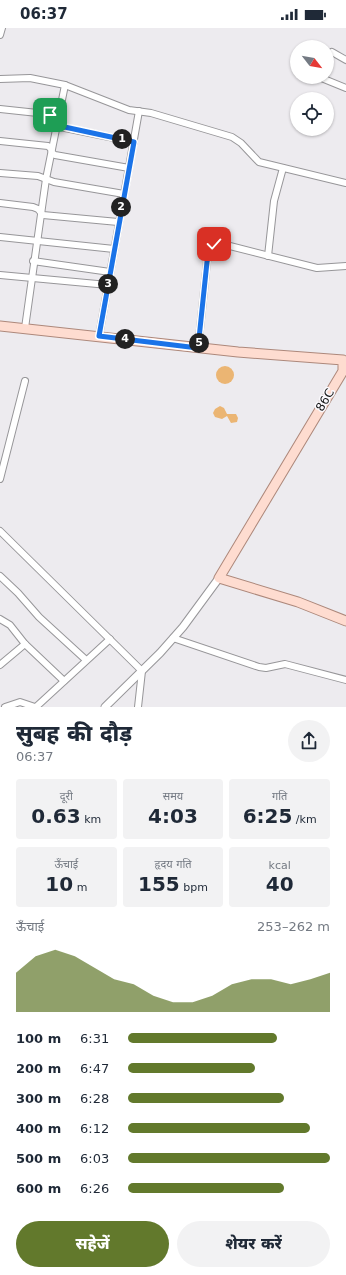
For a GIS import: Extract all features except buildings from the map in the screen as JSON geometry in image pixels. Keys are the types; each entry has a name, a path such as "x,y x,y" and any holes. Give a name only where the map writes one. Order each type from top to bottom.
{"main road":[{"name":"86C","path":"0,326 238,352 343,360 343,371 219,578"},
{"path":"219,578 298,602 346,621"}],"street":[{"path":"0,35 2,28"},
{"path":"334,53 346,60"},
{"path":"0,80 30,78 65,85 129,110 151,113 232,137 244,146 256,160 346,183"},
{"path":"334,83 346,88"},
{"path":"25,328 40,213 65,85"},
{"path":"0,110 47,114 60,126 134,142"},
{"path":"99,336 118,222 139,111"},
{"path":"0,141 48,146 51,152 55,155 129,168"},
{"path":"268,256 274,201 283,168"},
{"path":"0,173 38,176 54,182 124,194"},
{"path":"0,203 33,207 38,209 40,213 46,216 118,222"},
{"path":"0,237 114,249"},
{"path":"198,348 207,262 212,246 220,243 317,268 346,266"},
{"path":"34,261 110,272"},
{"path":"0,275 108,285"},
{"path":"0,479 25,381"},
{"path":"0,531 142,670"},
{"path":"0,576 40,617 86,660"},
{"path":"105,707 174,638 219,578"},
{"path":"0,620 10,625 24,644 64,681"},
{"path":"174,638 259,667 266,668 286,664 346,680"},
{"path":"5,707 20,702 35,707 110,639"},
{"path":"0,665 24,644"},
{"path":"138,707 142,670"}],"route":[{"path":"50,115 60,126 134,142 118,222 99,336 198,348 207,262 210,249 214,244"}]}
